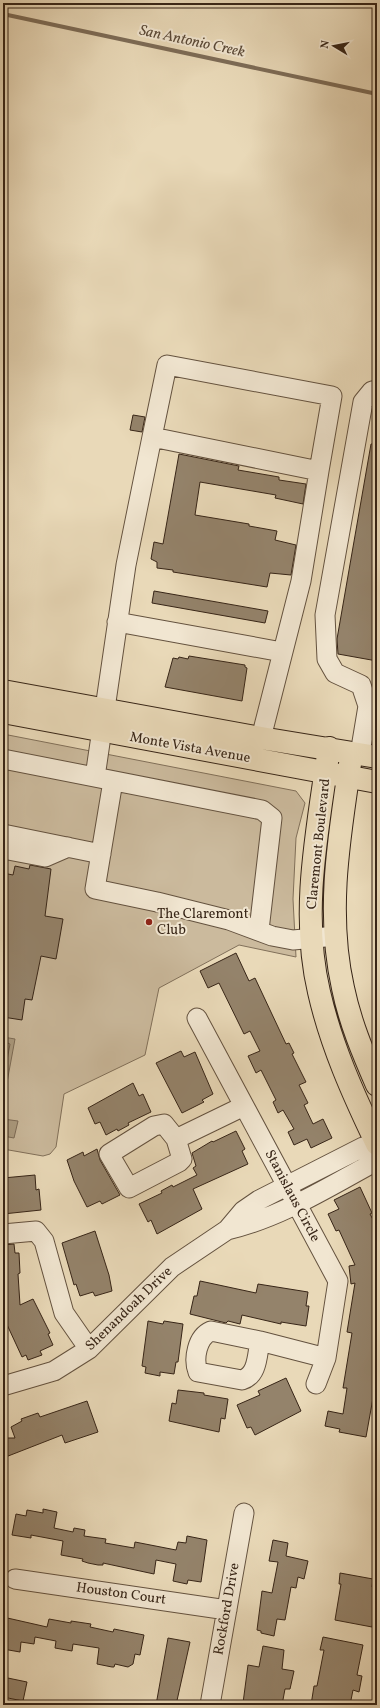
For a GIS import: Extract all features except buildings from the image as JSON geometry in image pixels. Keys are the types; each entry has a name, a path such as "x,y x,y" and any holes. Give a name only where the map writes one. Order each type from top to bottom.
{"main road":[{"name":"Monte Vista Avenue","path":"3,691 363,755"},
{"name":"Monte Vista Avenue","path":"3,712 102,732 377,782"},
{"name":"Claremont Boulevard","path":"329,748 312,885 312,939 318,991 335,1050 375,1149"},
{"name":"Claremont Boulevard","path":"363,755 348,777 334,883 336,936 342,987 358,1042 377,1085"}],"street":[{"path":"94,777 106,710 126,565 167,365 332,396 301,581 261,738"},
{"path":"363,755 373,707 361,685 336,673 327,659 325,615 363,402 372,391 377,390"},
{"path":"152,437 319,471"},
{"path":"117,622 282,652"},
{"path":"3,759 262,810 272,818 259,930"},
{"path":"113,781 95,889 222,918 259,930 272,936 293,940 336,936"},
{"path":"6,842 45,857 68,847 101,854"},
{"name":"Stanislaus Circle","path":"197,1018 338,1281 326,1358 316,1384"},
{"path":"176,1139 244,1106"},
{"name":"Shenandoah Drive","path":"3,1386 54,1371 89,1349 172,1267 228,1230 243,1210 362,1147 375,1149 371,1164 296,1204 250,1225 228,1230"},
{"path":"3,1234 36,1231 44,1241 64,1313 89,1349"},
{"path":"260,1341 254,1373 249,1378 242,1380 198,1372 196,1364 200,1340 204,1334 211,1331 260,1341 326,1358"},
{"name":"Rockford Drive","path":"210,1705 244,1512"},
{"name":"Houston Court","path":"15,1579 227,1610"}],"shaded area":[{"name":"The Claremont Club","path":"3,734 296,791 305,803 296,838 293,899 296,957 239,945 159,988 145,1055 64,1094 56,1147 50,1154 43,1156 3,1149"}],"water":[{"path":"3,1037 15,1039 3,1104"},
{"path":"3,1119 18,1121 14,1138 3,1136"}],"waterway":[{"name":"San Antonio Creek","path":"3,14 377,94"}],"place":[{"name":"The Claremont Club","path":"149,922"}]}
